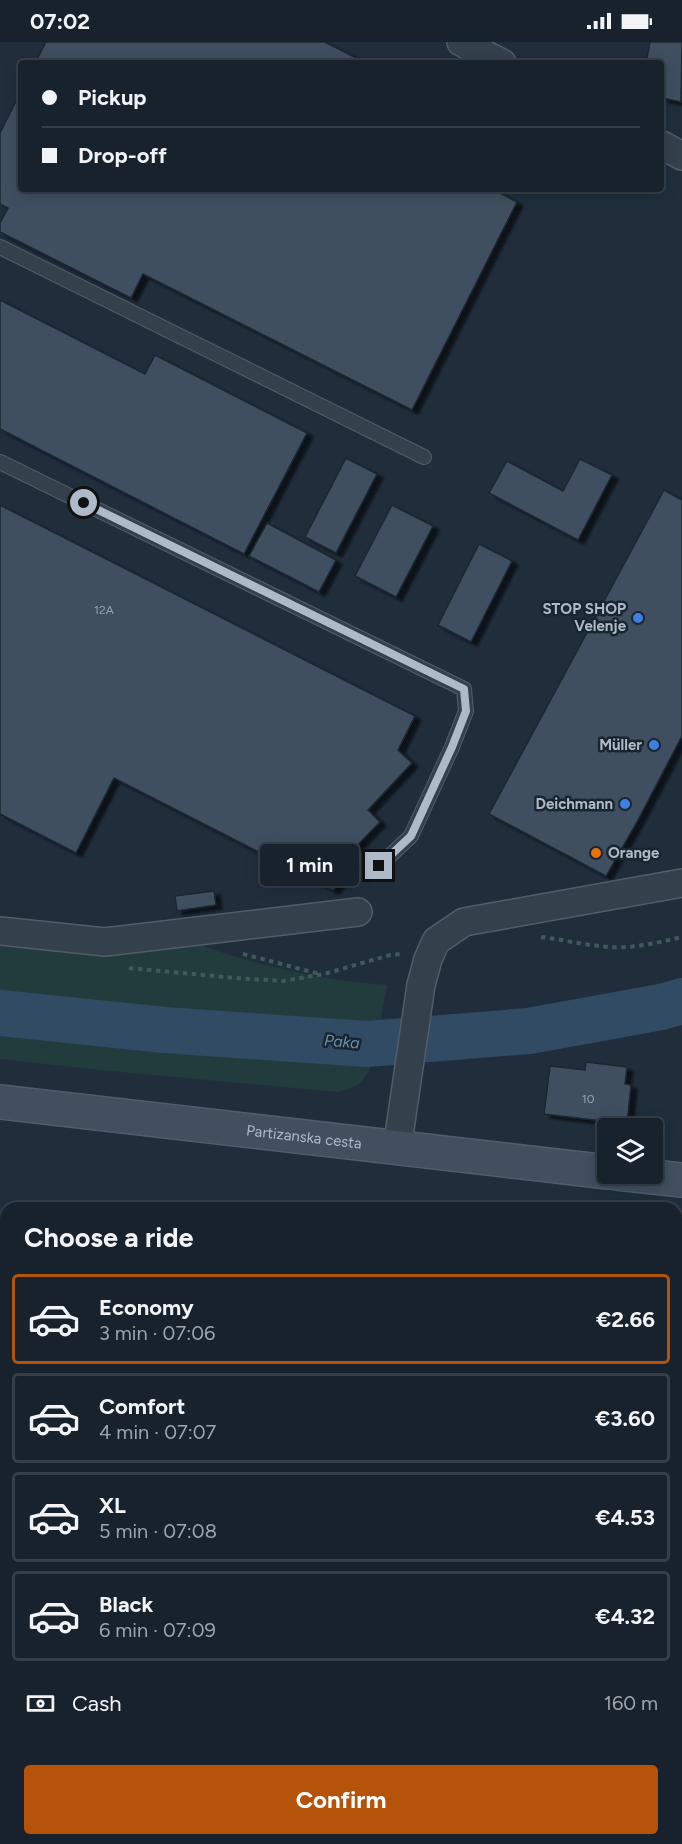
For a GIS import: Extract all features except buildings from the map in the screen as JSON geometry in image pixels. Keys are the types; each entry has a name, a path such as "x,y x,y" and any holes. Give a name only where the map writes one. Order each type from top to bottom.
{"main road":[{"name":"Partizanska cesta","path":"0,1102 597,1171"},
{"path":"663,1178 682,1180"}],"street":[{"path":"461,42 496,60"},
{"path":"664,146 682,156"},
{"path":"397,1149 421,984 436,941 465,922 682,883"},
{"path":"0,931 105,942 358,912"}],"lane":[{"path":"0,247 424,456"},
{"path":"0,462 464,689 466,711 411,836 379,866"}],"path":[{"path":"531,936 598,946 625,947 682,937"},
{"path":"237,952 324,974"},
{"path":"126,967 283,981 324,974 390,955 409,954"}],"green space":[{"path":"190,938 199,945 268,966 339,980 387,985 378,1034 287,1031 0,1003 0,943"},
{"path":"0,1024 208,1047 351,1055 377,1054 370,1069 359,1083 338,1092 0,1059"}],"waterway":[{"name":"Paka","path":"0,1013 164,1030 367,1044 529,1031 661,1007 682,1001"}],"place":[{"name":"STOP SHOP Velenje","path":"638,618"},
{"name":"Müller","path":"654,745"},
{"name":"Deichmann","path":"625,804"},
{"name":"Orange","path":"596,853"}],"route":[{"path":"84,503 464,689 466,711 411,836 379,866"}]}
